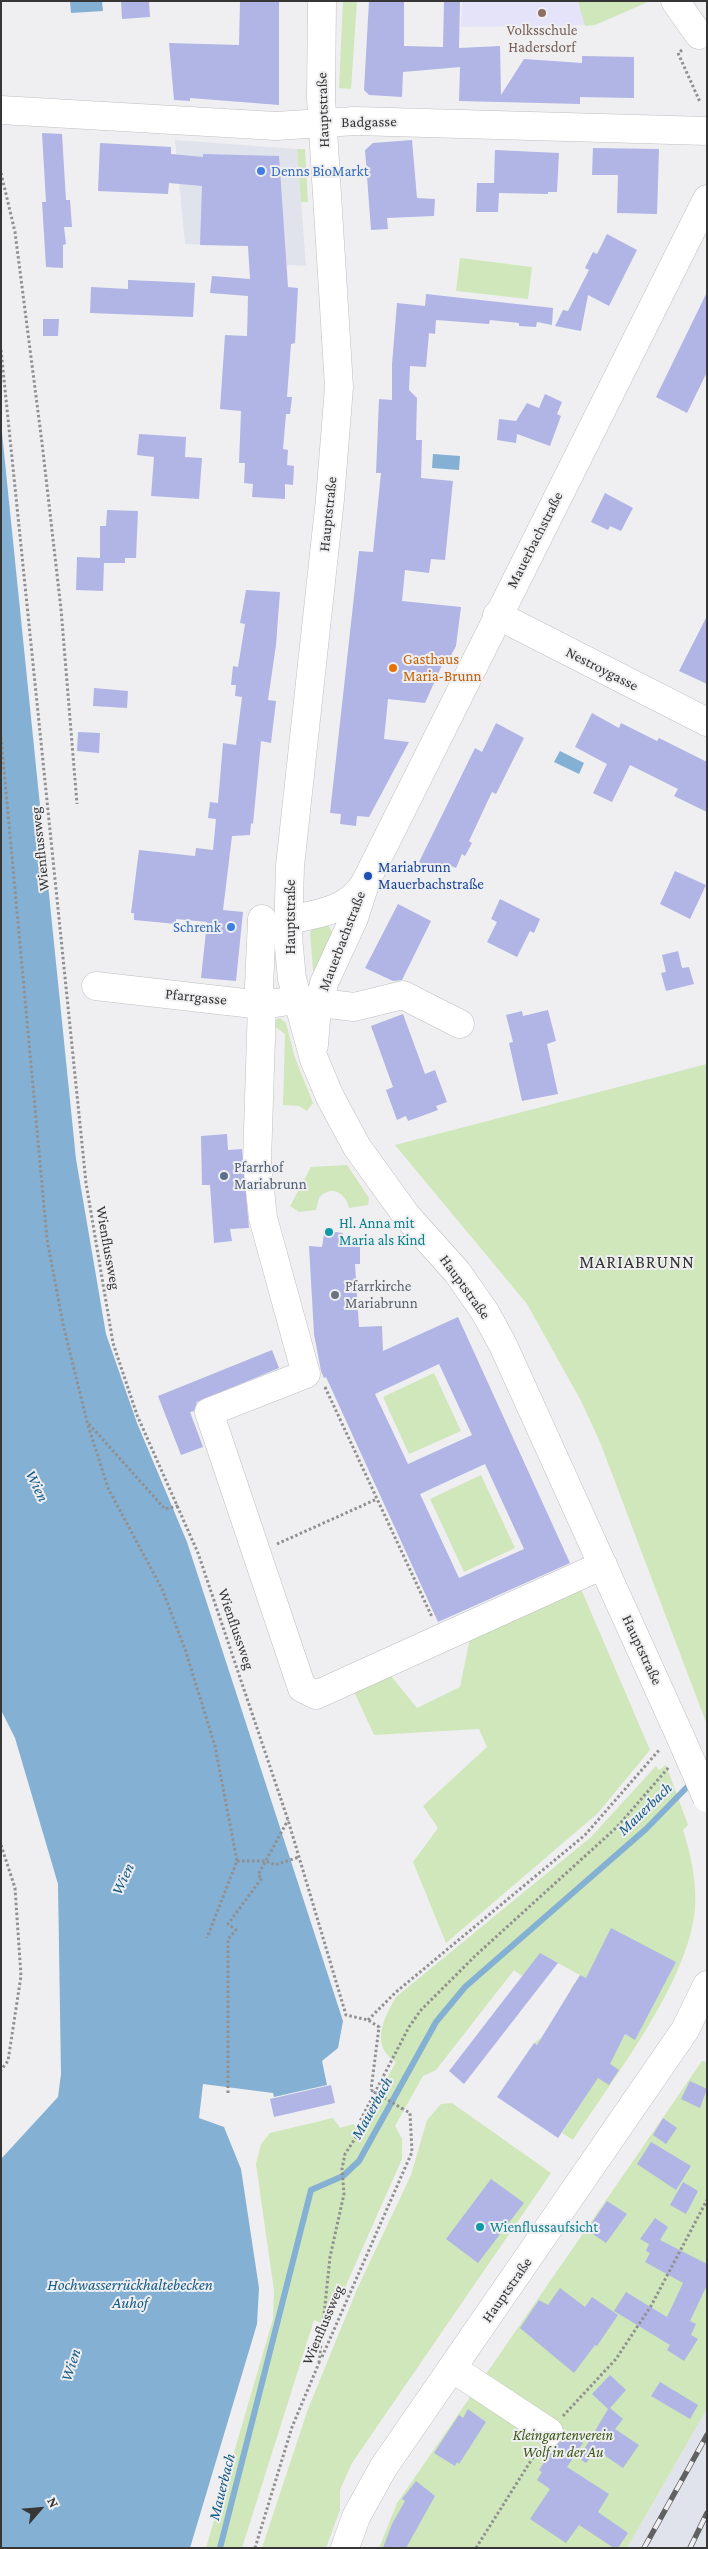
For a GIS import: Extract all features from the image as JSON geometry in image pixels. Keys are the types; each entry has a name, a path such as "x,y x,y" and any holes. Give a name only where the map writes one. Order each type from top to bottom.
{"main road":[{"name":"Hauptstraße","path":"308,1001 275,919 290,866 338,411 338,347 321,98 322,1"},
{"path":"675,1 699,35"},
{"name":"Badgasse","path":"1,110 269,126 355,121 402,121 707,131"},
{"name":"Mauerbachstraße","path":"314,1059 308,1001 328,972 354,918 365,883 497,615 707,199"},
{"name":"Nestroygasse","path":"497,615 707,722"},
{"name":"Mauerbachstraße","path":"275,919 340,907 354,898 365,883"},
{"path":"275,919 259,987 262,1005 257,1162 263,1218 306,1374 209,1412 302,1688 316,1695 604,1565"},
{"name":"Pfarrgasse","path":"96,986 262,1005 308,1001 354,1007 402,995 460,1024"},
{"name":"Hauptstraße","path":"314,1059 343,1123 372,1170 406,1215 457,1272 485,1312 503,1345 604,1565 672,1748 707,1798"},
{"name":"Hauptstraße","path":"345,2548 366,2495 685,2030 707,1985"},
{"path":"452,2368 548,2432"}],"path":[{"path":"692,83 700,102"},
{"path":"1,173 15,232 42,443 61,609 77,804"},
{"name":"Wienflussweg","path":"1,350 86,1183 113,1342 138,1415 198,1553 288,1820 346,2015 368,2020 379,2027 371,2090 410,2113 412,2152 292,2427 255,2548"},
{"path":"1,737 47,1239 63,1324 87,1422 108,1488 162,1589 185,1649 215,1746 237,1861 207,1938"},
{"path":"306,1374 323,1384 442,1638"},
{"path":"87,1422 164,1509 178,1506"},
{"path":"256,1553 377,1499"},
{"path":"368,2020 396,1992 585,1835 672,1748"},
{"path":"319,2363 328,2266 344,2185 342,2169 345,2154 360,2131 358,2123 415,2017 475,1956 617,1827 672,1748"},
{"path":"228,2093 228,1939 236,1930 228,1924 262,1878 258,1875 288,1820"},
{"path":"1,1845 15,1888 21,1976 8,2060 1,2070"},
{"path":"237,1861 266,1861 275,1864 299,1857"},
{"path":"476,2548 548,2432 616,2359 650,2306 707,2200"}],"shaded area":[{"name":"Volksschule Hadersdorf","path":"462,1 650,1 595,25 461,27"},
{"path":"175,140 297,149 306,266 249,263 248,246 185,244"},
{"path":"707,2409 707,2548 627,2548"}],"green space":[{"path":"343,1 357,1 351,89 339,88"},
{"path":"578,1 650,1 595,25 585,26"},
{"path":"297,149 305,149 308,202 301,202"},
{"path":"460,258 532,267 528,299 456,291"},
{"path":"328,925 332,932 338,935 315,972 313,970 310,933 312,928"},
{"path":"280,1018 286,1023 295,1058 313,1103 307,1111 299,1106 283,1105 285,1034 274,1026 275,1020"},
{"path":"707,1064 707,1725 600,1442 580,1399 527,1304 395,1145"},
{"path":"347,1165 369,1198 368,1205 349,1208 345,1198 333,1191 319,1198 316,1210 299,1212 290,1206 311,1167"},
{"path":"434,1373 461,1431 409,1454 383,1397"},
{"path":"481,1475 515,1548 464,1572 430,1499"},
{"path":"579,1584 650,1750 598,1813 446,1943 413,1862 438,1828 423,1806 487,1747 479,1729 374,1735 352,1687 387,1671 417,1708 460,1687 471,1633"},
{"path":"666,1765 688,1825 683,1830 693,1869 695,1909 689,1938 679,1967 647,2029 573,2140 562,2133 594,2083 534,2043 541,2038 620,2044 629,2026 570,1991 574,1983 600,1996 604,1988 541,1954 522,1976 514,1970 436,2070 423,2076 395,2126 402,2139 402,2159 328,2326 314,2320 242,2548 206,2548 273,2319 274,2291 256,2164 261,2144 270,2133 333,2118 340,2128 353,2124 359,2128 396,2062 388,2056 383,2048 381,2032 383,2023 396,1997 591,1837 656,1766 659,1770"},
{"name":"Kleingartenverein Wolf in der Au","path":"702,2061 707,2062 707,2409 627,2548 379,2548 397,2503"},
{"path":"452,2103 551,2173 352,2463 340,2490 340,2510 326,2548 262,2548 308,2409 358,2287 411,2175 427,2120 441,2104"}],"water":[{"path":"70,1 102,1 103,11 71,13"},
{"name":"Hochwasserrückhaltebecken Auhof","path":"1,423 76,1159 106,1334 137,1423 187,1542 343,2021 338,2048 322,2061 327,2085 274,2097 273,2093 203,2084 199,2118 224,2127 241,2169 259,2288 257,2324 190,2548 1,2548 1,2159 58,2097 61,2074 58,1884 15,1738 1,1710"},
{"path":"433,454 460,456 459,470 432,468"},
{"path":"560,751 584,763 579,774 554,762"}],"building":[{"path":"121,1 149,1 150,17 122,19"},
{"path":"240,1 279,1 279,105 190,98 190,101 174,100 169,43 239,45"},
{"path":"369,1 404,1 404,46 443,47 444,1 460,1 459,48 500,46 501,95 524,59 582,63 582,56 634,57 634,98 580,97 580,104 459,101 460,67 403,72 402,97 369,95 364,90"},
{"path":"42,133 62,134 66,200 70,200 72,227 64,227 66,244 63,245 63,268 46,267 42,202 46,202"},
{"path":"412,140 417,198 435,199 434,216 387,218 388,229 371,230 365,150 373,143"},
{"path":"100,143 171,147 171,154 203,157 203,154 279,156 288,287 298,288 295,343 291,344 287,397 292,397 290,414 286,414 283,449 288,450 287,465 294,466 293,485 285,484 285,499 252,497 253,484 244,483 245,463 239,463 241,411 220,409 225,335 247,336 248,296 210,293 212,276 250,279 248,246 200,245 202,186 169,183 168,194 98,191"},
{"path":"593,148 659,149 657,214 617,213 618,175 592,175"},
{"path":"495,150 559,153 557,192 548,192 548,194 499,193 498,212 476,212 477,183 494,183"},
{"path":"607,234 637,250 609,306 588,295 581,331 555,326 563,310 568,311 589,270 585,268 593,252 597,254"},
{"path":"128,280 195,283 193,317 90,313 91,287 128,289"},
{"path":"707,292 707,372 687,413 656,397"},
{"path":"426,294 553,308 552,325 537,322 536,327 519,326 519,323 490,320 489,324 436,320 435,334 429,333 426,367 410,366 409,390 417,398 416,440 422,440 421,478 453,481 445,560 431,559 429,573 405,570 402,601 461,607 456,646 447,663 443,663 425,703 388,699 384,739 409,742 369,817 357,816 356,826 340,824 341,814 330,813 359,551 373,552 381,473 376,473 379,399 392,400 392,364 397,303 425,306"},
{"path":"43,319 59,319 58,336 43,336"},
{"path":"545,394 562,402 557,414 561,416 550,446 517,434 516,443 497,440 499,419 516,421 527,403 539,408"},
{"path":"139,434 186,437 185,457 202,458 199,499 151,496 154,457 137,455"},
{"path":"605,493 633,508 621,531 610,526 608,530 591,522"},
{"path":"107,510 138,511 136,558 125,558 125,563 104,563 103,591 76,590 77,557 100,558 100,526 106,526"},
{"path":"246,590 280,592 276,645 268,700 276,701 271,743 261,741 253,824 251,823 250,835 232,836 223,910 243,912 236,981 201,978 207,922 176,919 176,924 134,920 134,913 131,913 139,850 195,856 196,848 213,850 216,819 208,818 210,802 218,803 223,743 236,745 242,697 235,696 236,685 231,685 233,666 238,667 245,624 240,623"},
{"path":"707,616 707,684 679,671"},
{"path":"94,688 128,691 127,708 93,706"},
{"path":"592,713 619,728 621,723 657,741 659,738 707,762 707,812 674,796 678,789 630,765 612,802 593,793 607,764 575,747"},
{"path":"496,723 524,738 496,794 492,792 469,841 472,843 465,856 462,854 456,868 444,863 440,872 419,862 475,748 482,752"},
{"path":"78,732 100,733 99,753 77,751"},
{"path":"675,871 706,885 690,919 660,904"},
{"path":"500,899 540,919 534,933 530,931 517,957 487,942 497,922 491,919"},
{"path":"398,904 431,921 402,980 393,981 365,968"},
{"path":"678,951 682,968 689,967 694,984 666,991 661,973 666,972 662,955"},
{"path":"548,1010 556,1041 547,1044 558,1094 522,1101 509,1043 513,1042 506,1015 522,1011 523,1016"},
{"path":"403,1014 425,1074 435,1070 447,1102 436,1106 438,1110 408,1121 406,1116 397,1120 386,1090 393,1087 371,1026"},
{"name":"Pfarrhof Mariabrunn","path":"227,1134 228,1150 242,1149 249,1228 230,1229 232,1241 214,1243 210,1185 202,1185 201,1136"},
{"path":"343,1233 345,1245 360,1244 360,1264 355,1264 359,1327 382,1326 383,1351 458,1317 570,1563 438,1622 326,1377 324,1378 321,1371 314,1334 309,1246 322,1247 324,1234","holes":["439,1364 472,1435 408,1464 375,1394","485,1464 524,1549 459,1578 420,1494"]},
{"path":"272,1350 279,1368 197,1402 194,1411 190,1412 203,1447 181,1455 158,1396"},
{"path":"611,1928 676,1962 635,2040 625,2034 610,2064 619,2070 609,2085 598,2078 558,2138 497,2097 534,2043 537,2045 580,1975 586,1978"},
{"path":"540,1953 558,1963 464,2084 449,2071"},
{"path":"690,2081 707,2089 700,2108 681,2099"},
{"path":"331,2085 335,2103 274,2117 270,2099"},
{"path":"663,2118 677,2128 666,2144 653,2135"},
{"path":"651,2142 691,2166 676,2190 637,2164"},
{"name":"Wienflussaufsicht","path":"491,2179 524,2203 478,2263 446,2239"},
{"path":"683,2182 698,2191 686,2214 670,2205"},
{"path":"607,2201 627,2214 606,2243 587,2230"},
{"path":"655,2218 668,2227 660,2240 707,2264 707,2285 690,2321 696,2324 691,2335 698,2339 684,2361 667,2350 670,2345 614,2311 626,2292 667,2317 683,2283 645,2262 650,2253 646,2251 649,2244 640,2239"},
{"path":"560,2288 585,2307 592,2297 618,2315 597,2346 595,2345 574,2373 520,2328 539,2300 548,2305"},
{"path":"610,2375 626,2390 610,2408 623,2419 615,2429 639,2445 623,2468 597,2450 586,2463 579,2458 608,2409 592,2394"},
{"path":"660,2382 698,2405 690,2419 651,2396"},
{"path":"468,2409 486,2422 459,2464 457,2462 455,2466 434,2453 459,2415 463,2418"},
{"path":"564,2430 583,2443 567,2467 609,2494 598,2512 628,2533 618,2548 614,2548 579,2525 566,2543 530,2519 550,2489 537,2480 542,2472 539,2470 555,2446 562,2440"},
{"path":"416,2481 435,2496 406,2548 383,2548 392,2524 405,2501 402,2499"}],"waterway":[{"name":"Mauerbach","path":"220,2548 311,2190 343,2176 359,2161 436,2022 465,1987 646,1829 692,1782"}],"railway":[{"path":"644,2548 707,2435"},
{"path":"690,2548 707,2513"}],"place":[{"name":"Volksschule Hadersdorf","path":"542,13"},
{"name":"Denns BioMarkt","path":"261,171"},
{"name":"Gasthaus Maria-Brunn","path":"393,668"},
{"name":"Mariabrunn Mauerbachstraße","path":"368,876"},
{"name":"Schrenk","path":"231,927"},
{"name":"Pfarrhof Mariabrunn","path":"224,1176"},
{"name":"Hl. Anna mit Maria als Kind","path":"329,1232"},
{"name":"Pfarrkirche Mariabrunn","path":"335,1295"},
{"name":"Wienflussaufsicht","path":"480,2227"}],"district":[{"name":"MARIABRUNN","path":"637,1262"}],"water label":[{"name":"Wien","path":"37,1486"},
{"name":"Wien","path":"123,1879"},
{"name":"Wien","path":"71,2365"}]}
